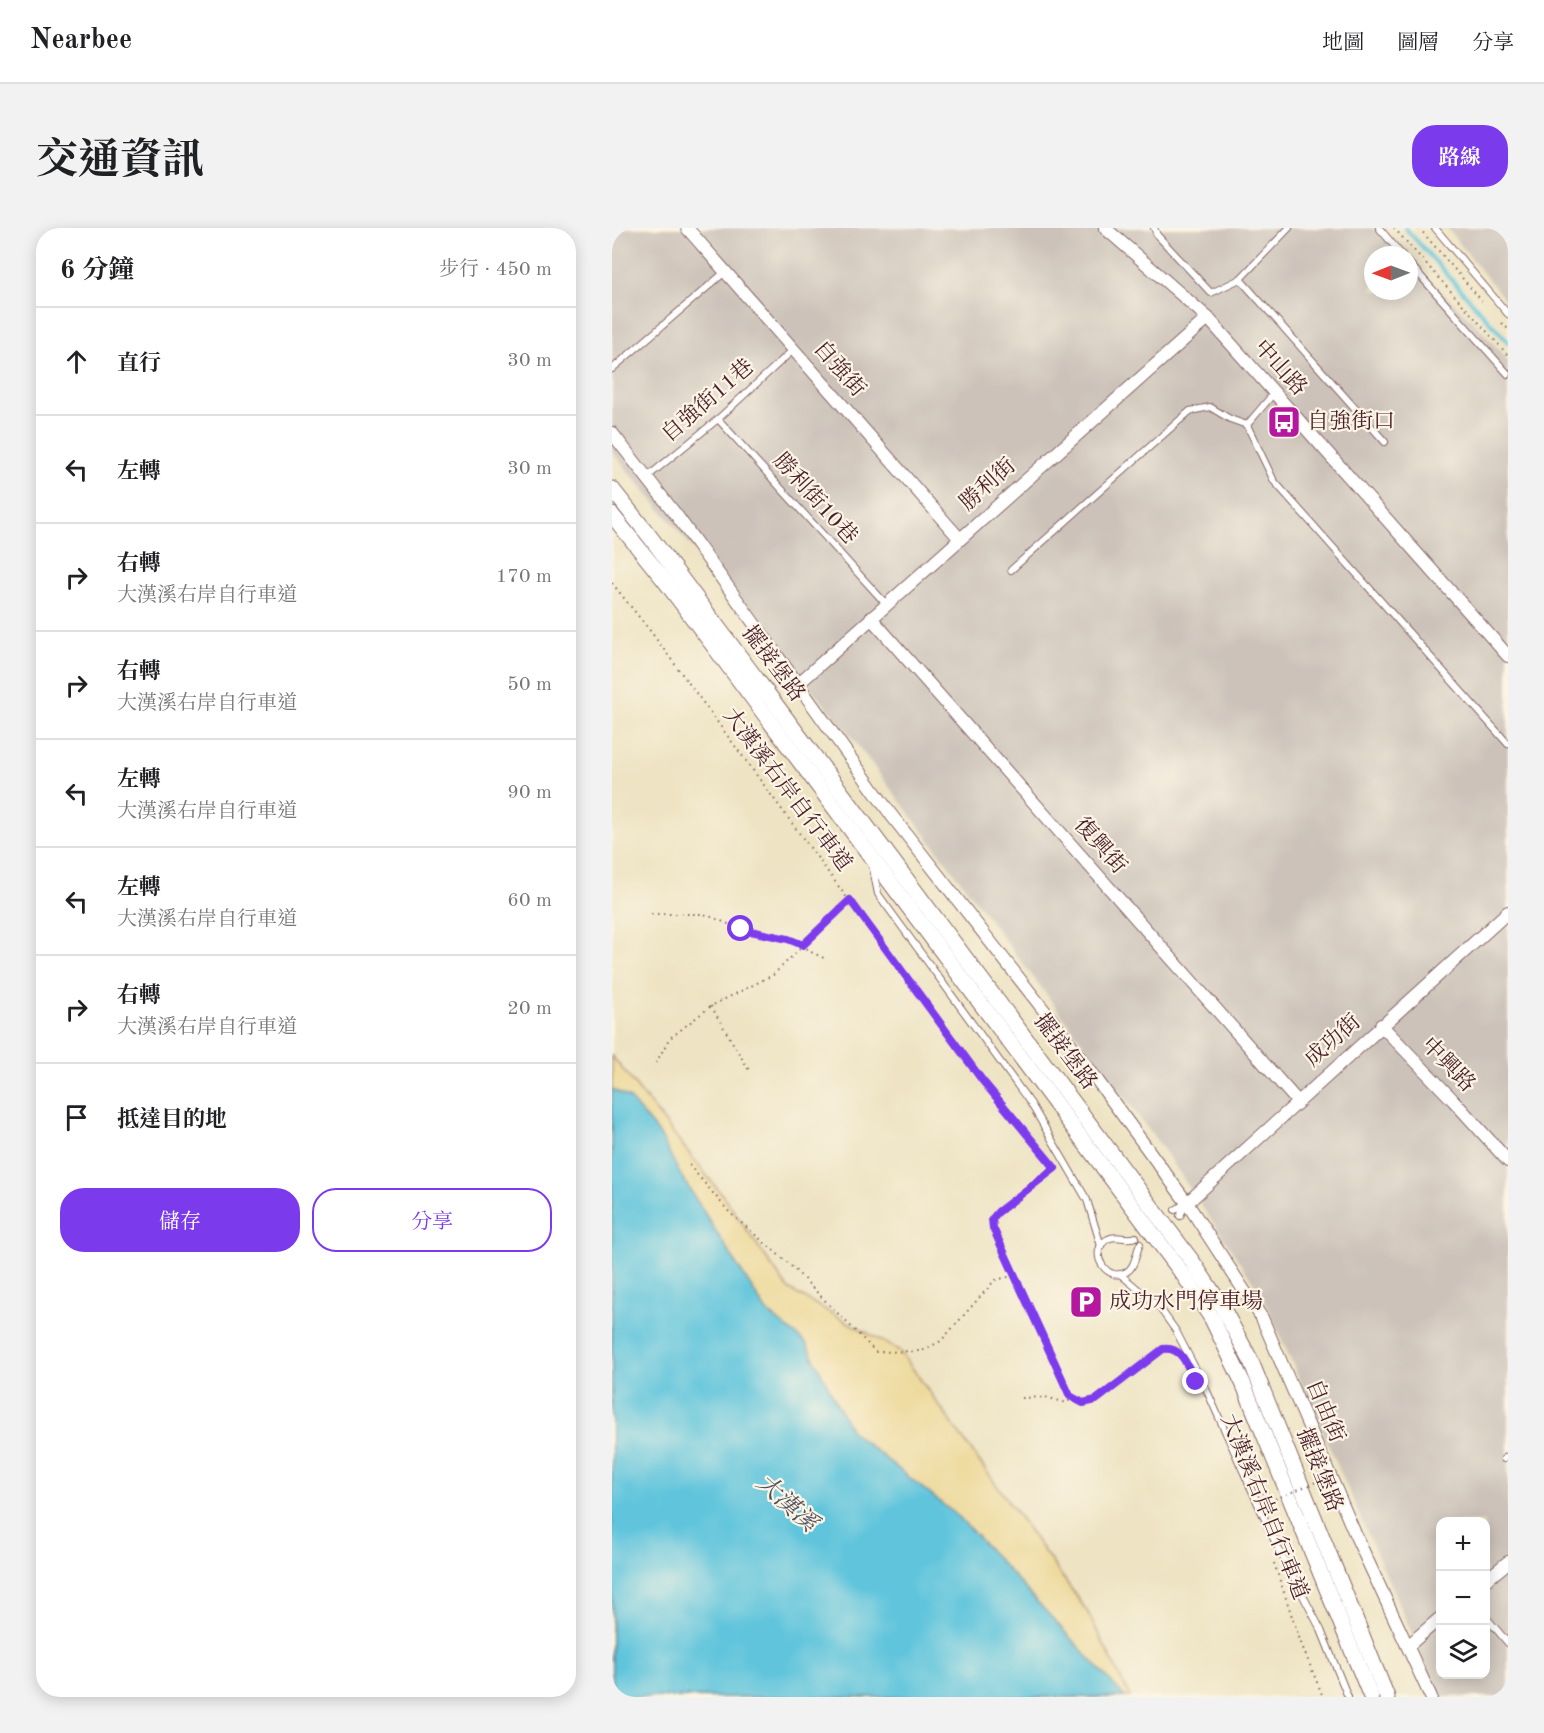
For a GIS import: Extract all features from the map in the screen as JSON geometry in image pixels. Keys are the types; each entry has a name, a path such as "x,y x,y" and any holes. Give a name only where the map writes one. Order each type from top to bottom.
{"street":[{"name":"自強街","path":"687,228 959,538"},
{"name":"中山路","path":"1105,228 1208,318 1508,656"},
{"name":"勝利街","path":"798,684 1208,318"},
{"name":"自由街","path":"612,433 677,516 892,816 1068,1041 1187,1203 1262,1318 1356,1536 1409,1645 1431,1697"},
{"name":"擺接堡路","path":"612,489 1192,1261 1221,1305 1250,1359 1387,1697"},
{"name":"擺接堡路","path":"612,515 664,581 1185,1277 1212,1319 1243,1383 1371,1697"},
{"name":"復興街","path":"871,618 1298,1102"},
{"name":"成功街","path":"1187,1203 1508,912"},
{"name":"中興路","path":"1381,1025 1508,1161"},
{"path":"1490,1577 1508,1562"},
{"path":"1409,1645 1436,1621"}],"lane":[{"path":"612,232 617,228"},
{"path":"1154,228 1157,235 1211,293 1240,279 1289,228"},
{"path":"1379,228 1394,246"},
{"path":"1435,228 1508,314"},
{"path":"612,369 725,272"},
{"path":"1418,273 1508,374"},
{"path":"1240,279 1385,442"},
{"name":"自強街11巷","path":"645,478 718,419 794,349"},
{"path":"1247,425 1274,393"},
{"path":"1011,570 1190,411 1210,407 1230,419 1247,425 1274,482 1508,744"},
{"name":"勝利街10巷","path":"718,419 886,604"},
{"path":"870,855 878,894 1031,1104 1087,1200 1101,1246"},
{"name":"成功街","path":"1177,1213 1187,1203"},
{"path":"1136,1237 1130,1240 1116,1237 1107,1239 1101,1246 1098,1256 1102,1266 1110,1273 1120,1274 1132,1282 1159,1306 1176,1331 1207,1391 1276,1544 1321,1630 1348,1697"},
{"path":"1120,1274 1129,1270 1134,1263 1140,1244"},
{"path":"1490,1622 1508,1643"}],"path":[{"path":"1394,228 1508,355"},
{"path":"1419,228 1486,305"},
{"path":"1501,321 1508,329"},
{"name":"大漢溪右岸自行車道","path":"612,583 651,632 982,1080 1055,1168 992,1219 993,1228 1014,1276 1072,1397"},
{"path":"656,1063 669,1039 711,1006 773,975 850,900"},
{"path":"651,914 704,914 741,929 788,939 826,959"},
{"path":"711,1006 750,1072"},
{"path":"689,1165 730,1213 788,1263 876,1352 922,1351 941,1341 995,1280 1014,1276"},
{"path":"1022,1398 1045,1397 1067,1403 1072,1397 1083,1403 1096,1400 1163,1349 1172,1348 1180,1352"},
{"path":"1257,1453 1252,1455 1267,1492"},
{"path":"1275,1498 1316,1482"},
{"name":"大漢溪右岸自行車道","path":"1273,1560 1301,1643 1323,1697"}],"shaded area":[{"path":"612,228 1373,228 1392,246 1364,246 1364,300 1418,300 1418,270 1478,326 1508,361 1508,1697 1440,1697 1263,1297 1164,1150 847,731 612,452"},
{"path":"1447,228 1508,228 1508,304"}],"sand":[{"path":"612,1056 726,1200 788,1289 900,1351 1087,1611 1130,1697 612,1697"}],"water":[{"name":"大漢溪","path":"612,1089 629,1098 660,1135 680,1174 766,1311 806,1343 851,1431 960,1518 1125,1697 612,1697"}],"waterway":[{"path":"1405,228 1508,342"}],"place":[{"name":"自強街口","path":"1284,422"},
{"name":"成功水門停車場","path":"1086,1302"}],"route":[{"path":"741,929 788,939 803,945 850,900 982,1080 1055,1168 992,1219 993,1228 1070,1396 1083,1403 1096,1400 1163,1349 1172,1348 1180,1352 1196,1382"}]}
